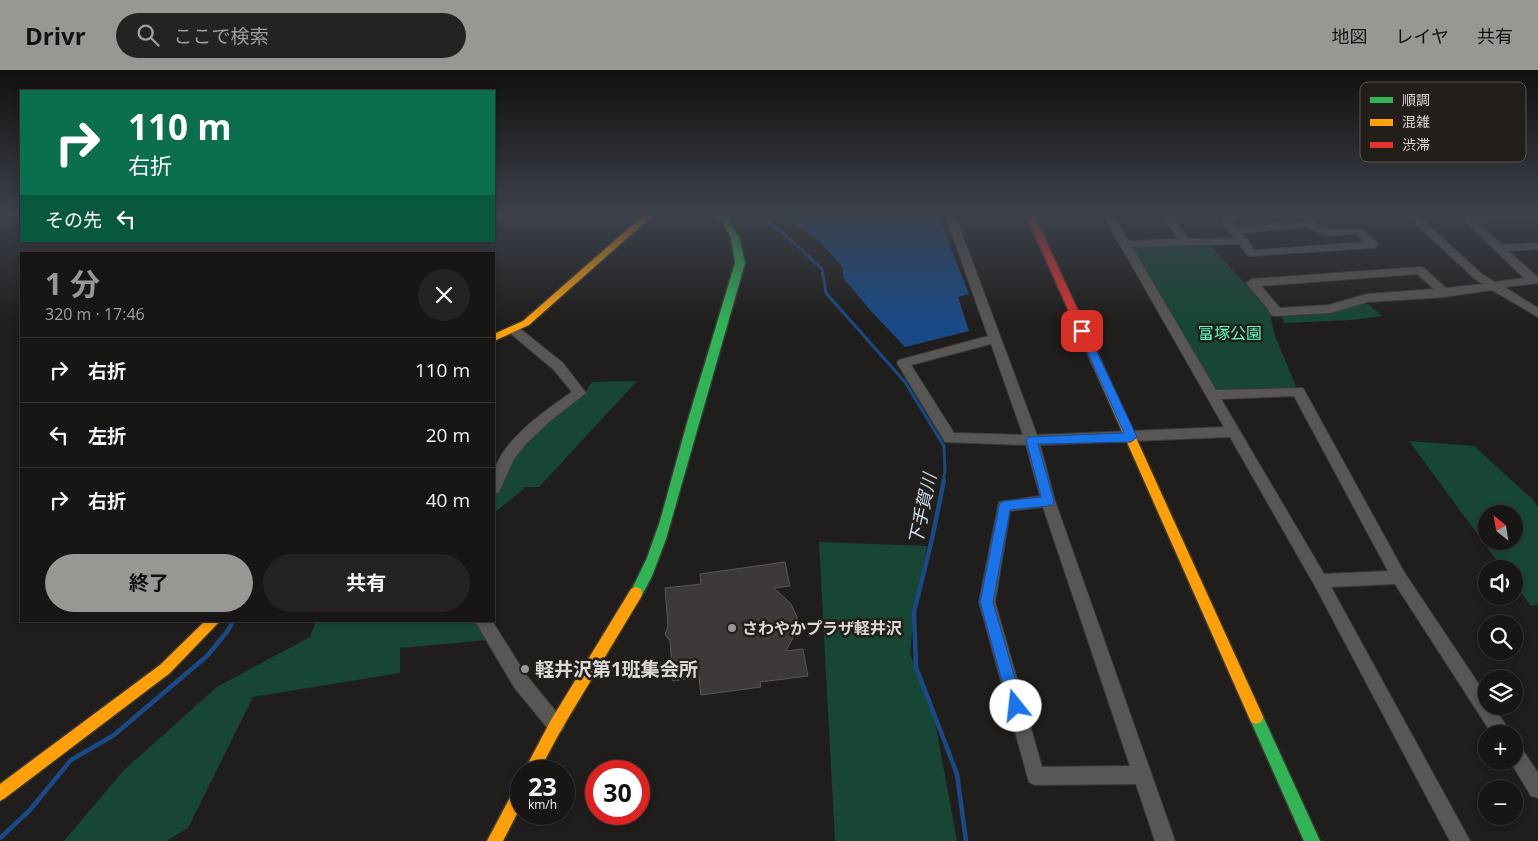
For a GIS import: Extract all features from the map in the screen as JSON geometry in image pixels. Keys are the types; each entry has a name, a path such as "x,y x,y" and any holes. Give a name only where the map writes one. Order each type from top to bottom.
{"street":[{"path":"495,338 526,323 608,251"},
{"path":"537,760 556,724 638,590 657,552 740,262 740,251"},
{"path":"963,251 1032,440 1048,501 1166,841"},
{"path":"1046,251 1312,841"},
{"path":"1129,251 1232,432 1320,581 1460,841"},
{"path":"1250,251 1252,253 1283,251"},
{"path":"1449,251 1493,286 1538,313"},
{"path":"1502,251 1536,280"},
{"path":"1444,293 1420,270 1252,283 1274,308 1275,312 1330,309 1367,298 1444,293 1474,290 1510,282 1536,280"},
{"path":"495,486 513,451 527,435 552,412 580,393 560,366 514,330"},
{"path":"994,339 903,363 950,438 1032,440 1232,432"},
{"path":"1211,395 1298,391 1398,577 1496,725"},
{"path":"1048,501 1004,506 987,602 1035,776 1142,775"},
{"path":"1320,581 1398,577"},
{"path":"0,793 52,752 148,684 189,649 213,622"},
{"path":"484,622 520,681 556,724"},
{"path":"1523,766 1538,789"},
{"path":"495,841 510,812"}],"green space":[{"name":"富塚公園","path":"1131,251 1215,251 1269,311 1275,336 1298,391 1214,390"},
{"path":"1368,304 1382,316 1352,320 1284,323 1281,315"},
{"path":"637,381 539,487 526,487 495,512 495,470 586,391 592,382"},
{"path":"1409,441 1474,446 1533,500 1538,507 1538,604 1531,606 1523,595 1523,560 1496,560 1489,550 1523,550 1523,505 1478,505 1478,535"},
{"path":"819,542 927,546 914,612 910,654 933,711 957,841 835,841"},
{"path":"316,622 476,622 488,640 400,648 400,673 253,697 188,828 166,841 64,841 124,770 217,687 310,637"}],"water":[{"path":"828,251 952,251 969,294 958,297 969,331 905,347 844,279 842,266"}],"building":[{"name":"さわやかプラザ軽井沢","path":"785,562 790,586 774,588 791,604 797,617 797,630 786,651 803,649 808,676 760,682 761,687 701,695 699,677 673,681 670,641 665,634 668,626 665,588 701,584 700,574"}],"waterway":[{"name":"下手賀川","path":"803,251 822,269 826,293 905,382 944,446 945,472 943,481"},
{"name":"下手賀川","path":"944,480 914,612 916,667 957,774 966,841"},
{"path":"0,838 29,811 71,760 114,735 207,656 227,632 232,622"}],"traffic: fast":[{"path":"636,593 653,558 666,521 692,423 740,263 738,251"},
{"path":"1256,717 1312,841"}],"traffic: slow":[{"path":"495,338 526,323 608,251"},
{"path":"1096,361 1256,717"},
{"path":"537,760 636,593"},
{"path":"0,793 165,669 213,622"},
{"path":"495,841 510,812"}],"traffic: jam":[{"path":"1046,251 1096,361"}],"place":[{"name":"さわやかプラザ軽井沢","path":"732,628"},
{"name":"軽井沢第1班集会所","path":"525,669"}],"route":[{"path":"1016,706 987,602 1004,506 1048,501 1032,440 1131,437 1082,331"}]}
